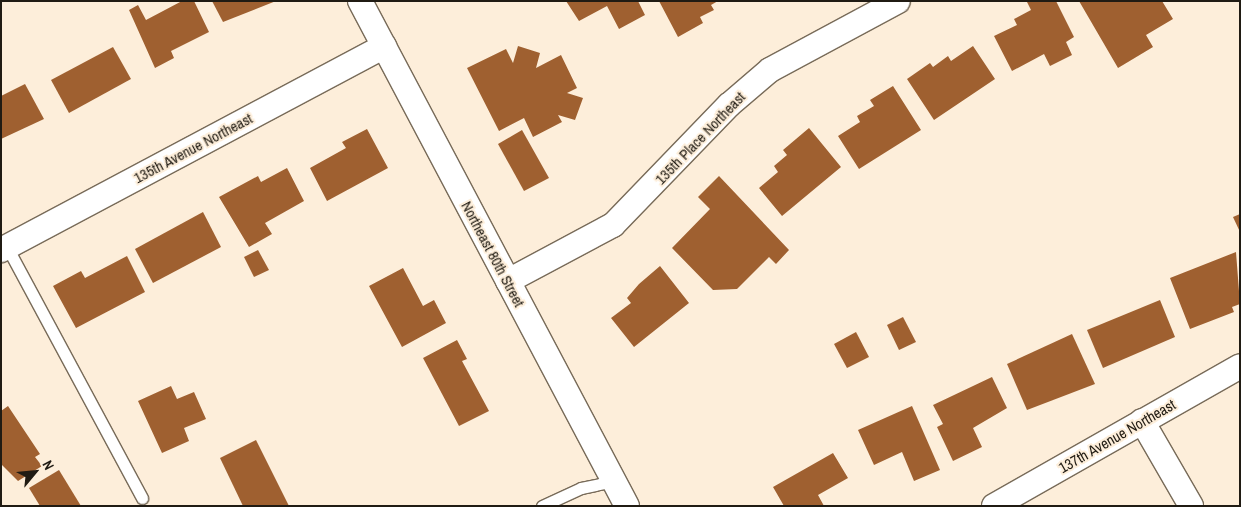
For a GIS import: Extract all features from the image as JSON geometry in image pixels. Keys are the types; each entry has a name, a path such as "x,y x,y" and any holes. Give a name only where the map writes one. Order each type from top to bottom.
{"street":[{"name":"Northeast 80th Street","path":"360,1 627,506"},
{"name":"135th Place Northeast","path":"508,281 613,225 729,105 770,70 898,1"},
{"name":"135th Avenue Northeast","path":"4,248 384,46"},
{"name":"137th Avenue Northeast","path":"994,506 1240,366"},
{"path":"1142,421 1191,506"}],"lane":[{"path":"4,248 142,498"},
{"path":"542,506 581,488 614,481"}],"building":[{"path":"182,1 194,1 209,32 171,51 174,58 155,68 129,10 138,5 146,20"},
{"path":"212,1 276,1 223,22"},
{"path":"566,1 638,1 645,15 619,29 607,6 579,21"},
{"path":"659,1 718,1 711,5 714,10 700,17 703,23 678,37"},
{"path":"1056,1 1074,37 1066,42 1072,55 1050,66 1044,54 1012,71 994,36 1017,25 1014,19 1031,10 1027,2"},
{"path":"1079,1 1162,1 1173,19 1146,35 1153,47 1118,68"},
{"path":"518,46 540,53 536,68 561,55 577,88 567,93 583,98 575,120 558,115 562,122 533,137 524,118 499,131 467,68 506,49 513,63"},
{"path":"973,46 995,79 934,120 907,79 930,63 933,67 948,56 951,61"},
{"path":"113,47 131,79 69,113 51,80"},
{"path":"25,84 44,119 1,139 1,96"},
{"path":"893,86 921,130 859,169 838,136 860,122 857,116 874,106 870,100"},
{"path":"809,128 841,167 782,216 759,188 778,172 774,166 787,155 783,150"},
{"path":"367,129 388,168 327,201 310,168 346,148 342,142"},
{"path":"522,130 549,178 524,191 498,144"},
{"path":"287,168 304,201 265,223 272,234 249,247 219,197 258,176 261,182"},
{"path":"719,176 789,250 776,264 769,257 737,289 713,290 672,248 710,209 698,197"},
{"path":"203,212 221,247 153,283 135,249"},
{"path":"1240,214 1240,232 1233,217"},
{"path":"258,250 269,270 254,277 244,257"},
{"path":"1236,252 1240,304 1232,307 1234,312 1190,329 1170,278"},
{"path":"127,256 145,292 76,328 53,286 81,271 85,278"},
{"path":"660,266 689,303 634,347 611,318 631,303 627,298 639,284"},
{"path":"403,268 423,306 434,300 446,323 402,347 369,286"},
{"path":"1160,300 1175,337 1103,368 1087,330"},
{"path":"903,317 916,342 899,350 887,325"},
{"path":"856,332 869,357 847,368 834,344"},
{"path":"1072,334 1095,384 1027,410 1007,364"},
{"path":"457,340 467,359 462,361 489,411 459,426 423,358"},
{"path":"992,377 1007,408 973,428 982,447 953,461 937,427 943,424 933,405"},
{"path":"171,386 177,399 194,392 206,419 184,428 189,441 162,453 138,401"},
{"path":"8,406 40,454 35,457 42,466 18,481 1,464 1,411"},
{"path":"912,406 940,470 914,481 902,452 874,465 858,430"},
{"path":"256,440 289,506 243,506 220,458"},
{"path":"833,453 848,478 818,495 824,506 784,506 773,487"},
{"path":"59,470 81,506 40,506 29,488"}]}
